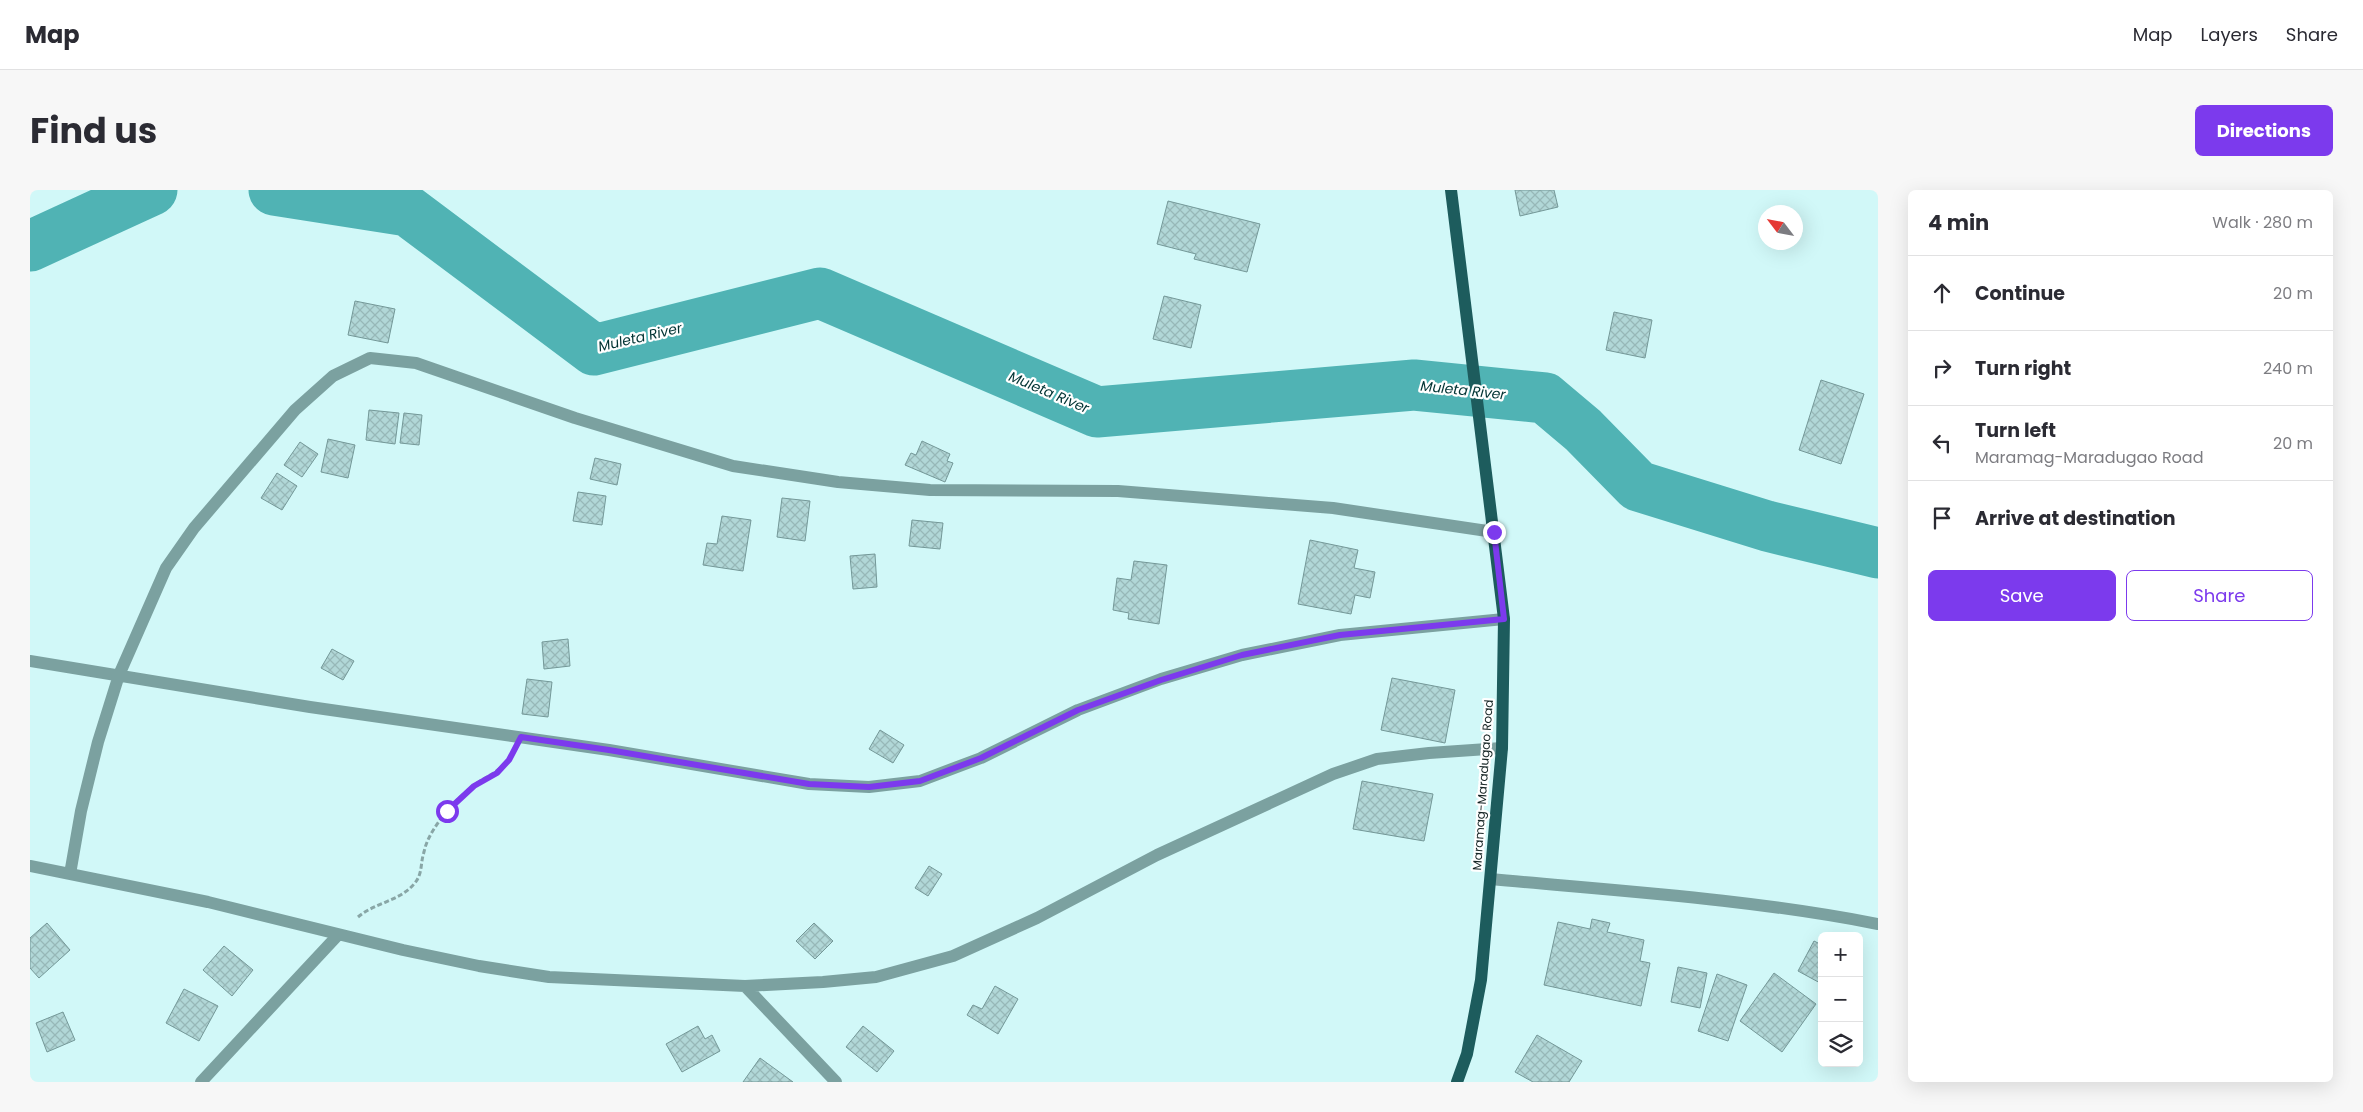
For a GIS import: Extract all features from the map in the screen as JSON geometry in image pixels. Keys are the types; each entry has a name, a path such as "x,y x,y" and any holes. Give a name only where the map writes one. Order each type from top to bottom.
{"main road":[{"name":"Maramag-Maradugao Road","path":"1451,190 1504,619 1502,748 1491,879 1480,980 1467,1054 1457,1082"}],"street":[{"path":"70,874 81,810 98,742 119,675 166,568 194,528 295,410 333,376 370,358 416,363 575,418 734,466 838,482 930,490 1118,491 1333,508 1494,532"},
{"path":"30,661 310,706 609,750 809,784 869,787 920,781 981,758 1078,710 1161,680 1242,655 1340,635 1504,619"},
{"path":"30,866 208,902 338,935 470,964 549,977 745,986 876,977 953,956 1037,918 1158,855 1333,774 1377,760 1429,752 1502,748"},
{"path":"1491,879 1715,900 1829,914 1878,924"},
{"path":"202,1082 338,935"},
{"path":"745,986 836,1082"}],"path":[{"path":"338,935 360,915 400,896 414,884 422,870 423,853 429,837 447,811 474,786 497,773 509,760 521,737"}],"building":[{"path":"1515,190 1554,190 1558,207 1520,216"},
{"path":"1168,201 1260,224 1247,272 1194,259 1196,254 1157,244"},
{"path":"1164,296 1201,305 1191,348 1153,339"},
{"path":"355,301 395,309 388,343 348,335"},
{"path":"1614,312 1652,320 1645,358 1606,350"},
{"path":"1821,380 1864,394 1841,464 1799,450"},
{"path":"369,410 399,413 395,444 366,440"},
{"path":"404,413 422,415 419,445 400,443"},
{"path":"328,439 355,445 348,478 321,472"},
{"path":"922,441 950,454 947,461 953,463 945,482 905,465 911,453 916,455"},
{"path":"300,442 318,454 302,477 284,465"},
{"path":"595,458 621,464 617,485 590,479"},
{"path":"277,473 297,486 282,510 261,498"},
{"path":"578,492 606,496 602,525 573,521"},
{"path":"782,498 810,501 805,541 777,537"},
{"path":"722,516 751,520 743,571 703,565 707,543 717,544"},
{"path":"912,520 943,523 940,549 909,546"},
{"path":"1310,540 1358,550 1354,568 1375,572 1370,598 1355,595 1351,614 1298,604"},
{"path":"875,554 877,587 853,589 850,556"},
{"path":"1134,561 1167,565 1159,624 1128,619 1129,613 1113,610 1117,578 1131,580"},
{"path":"568,639 570,666 544,669 542,642"},
{"path":"332,649 354,661 343,680 321,668"},
{"path":"1392,678 1455,690 1445,743 1381,730"},
{"path":"527,679 552,682 548,717 522,714"},
{"path":"880,730 904,745 893,763 869,749"},
{"path":"1362,781 1433,794 1424,841 1353,829"},
{"path":"929,866 942,874 928,896 915,888"},
{"path":"1592,919 1610,923 1607,932 1644,940 1640,961 1650,963 1641,1006 1544,985 1558,922 1590,929"},
{"path":"47,923 70,950 39,978 30,968 30,938"},
{"path":"814,923 833,941 815,959 796,941"},
{"path":"1814,941 1818,943 1818,982 1798,971"},
{"path":"224,946 253,970 232,996 203,970"},
{"path":"1678,967 1707,973 1700,1008 1671,1002"},
{"path":"1774,973 1816,1004 1782,1052 1740,1021"},
{"path":"1717,974 1747,985 1728,1041 1698,1031"},
{"path":"995,986 1018,999 998,1034 967,1015 973,1005 982,1009"},
{"path":"184,989 218,1006 199,1041 166,1023"},
{"path":"63,1012 75,1040 47,1052 36,1023"},
{"path":"698,1026 705,1039 712,1035 720,1051 682,1072 666,1044"},
{"path":"863,1026 894,1051 877,1072 846,1047"},
{"path":"1537,1035 1582,1061 1569,1082 1533,1082 1515,1072"},
{"path":"760,1058 793,1082 743,1082"}],"waterway":[{"name":"Muleta River","path":"30,246 152,190"},
{"name":"Muleta River","path":"274,190 408,211 594,350 820,293 1097,412 1414,385 1545,398 1583,430 1638,486 1767,526 1878,553"}],"route":[{"path":"447,811 474,786 497,773 509,760 521,737 809,784 869,787 920,781 981,758 1078,710 1161,680 1242,655 1340,635 1504,619 1494,532"}]}
